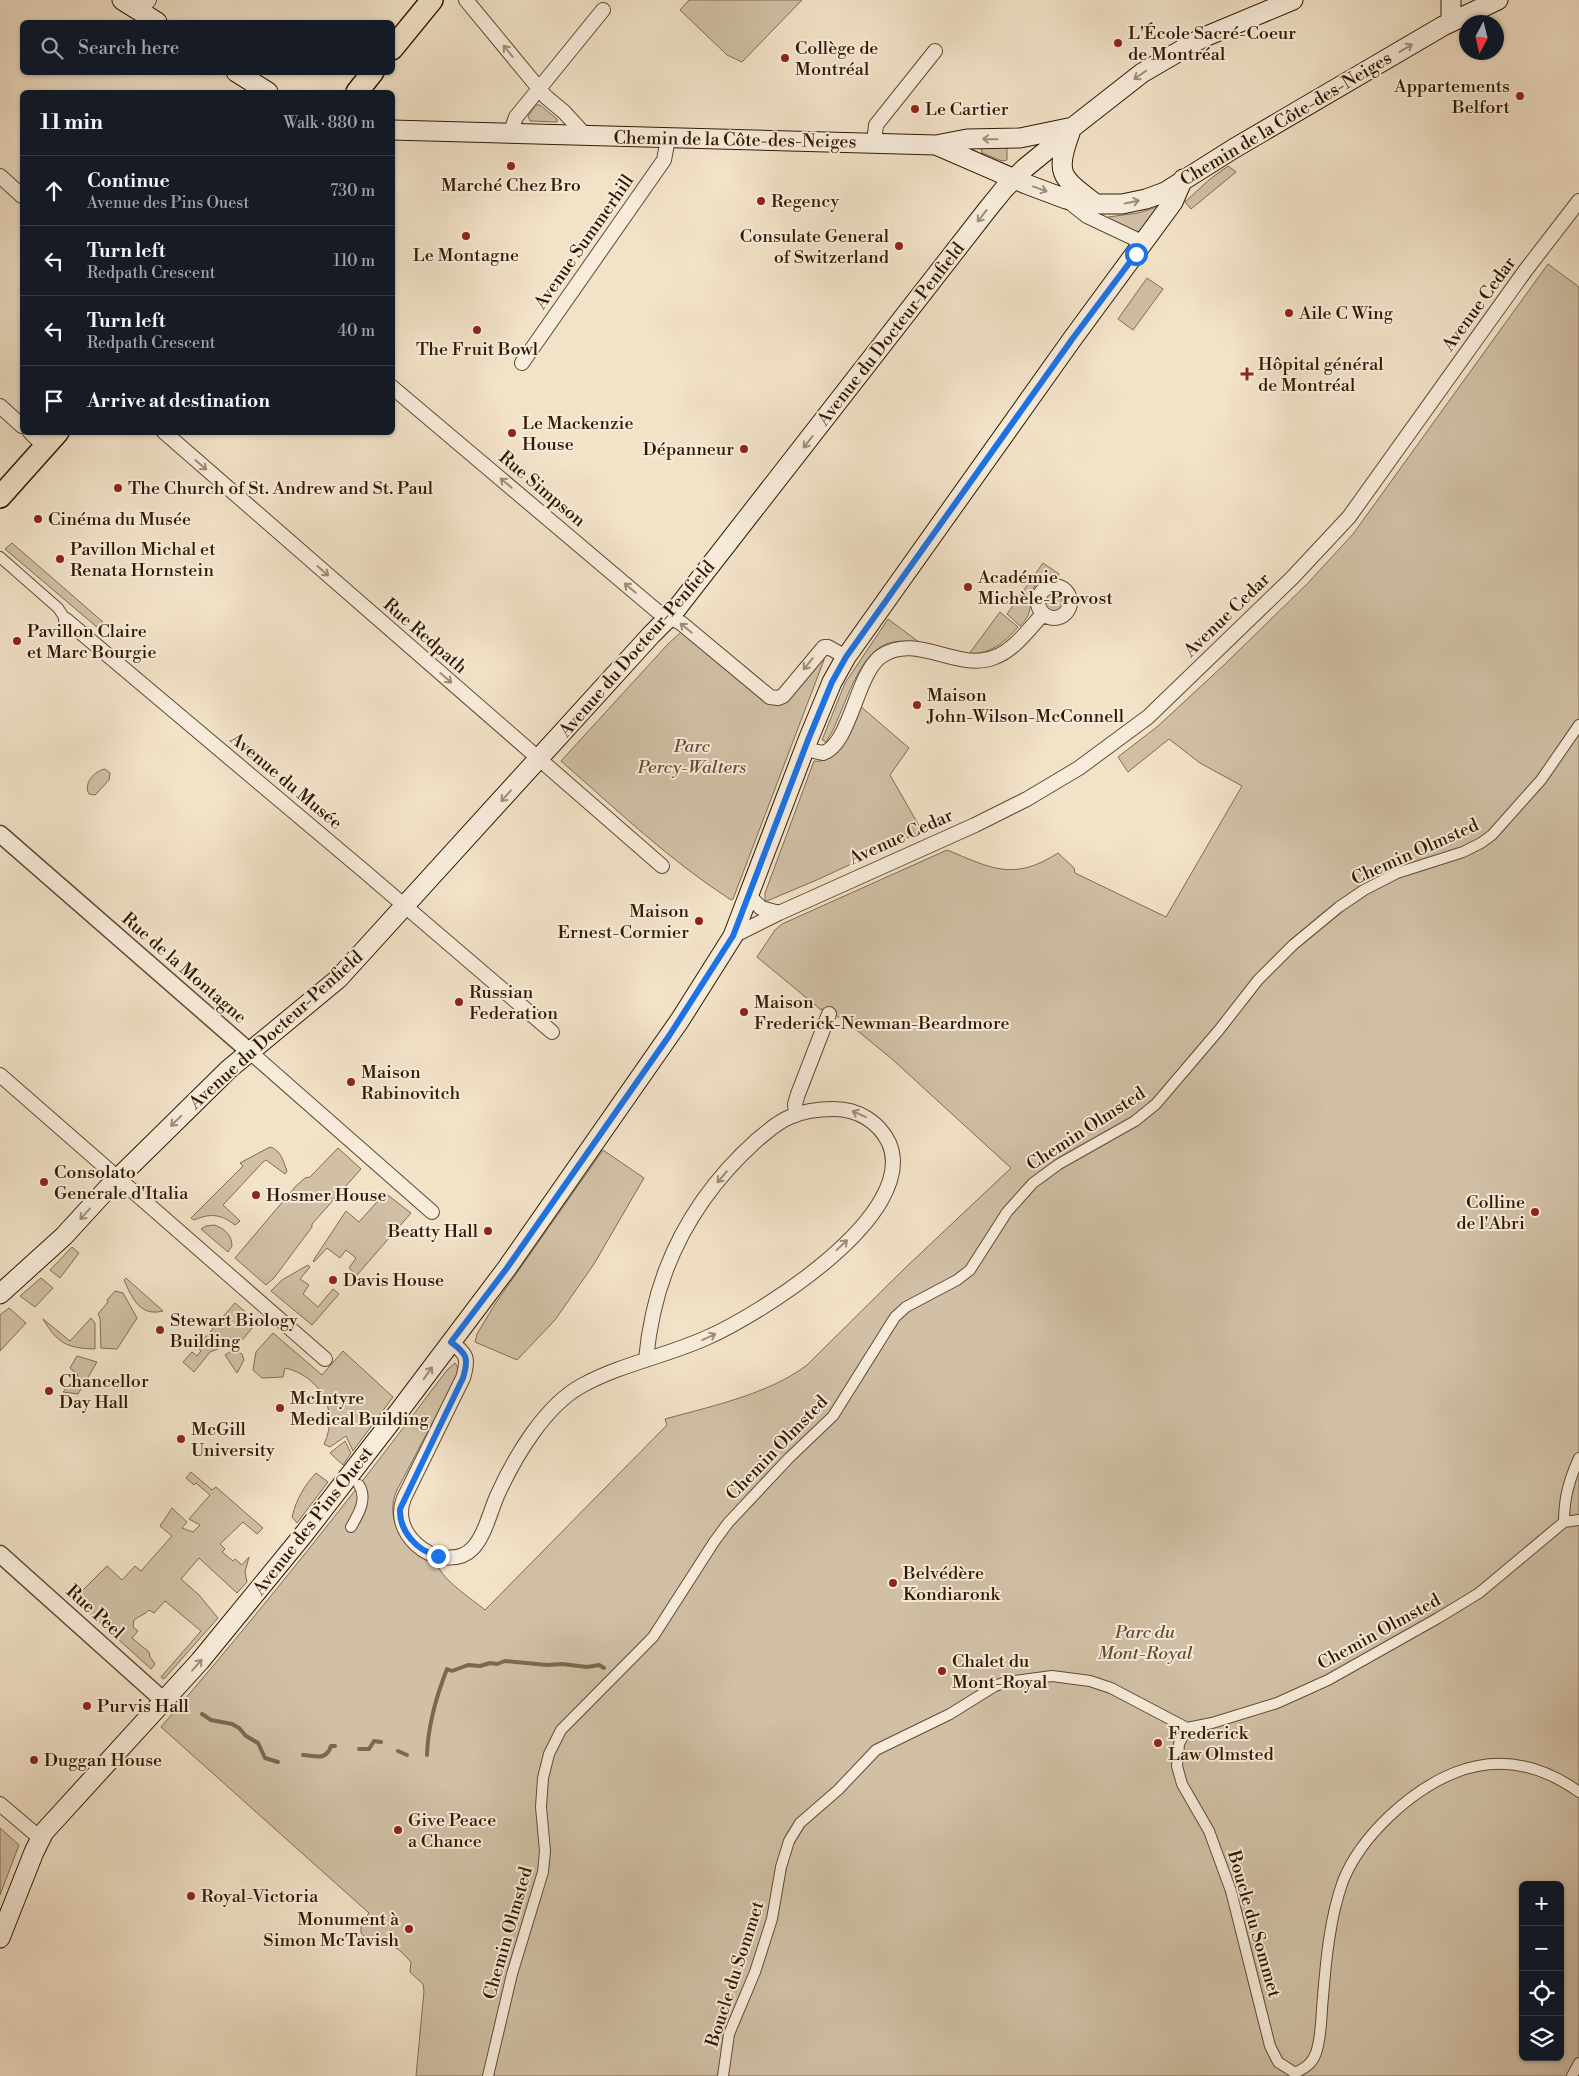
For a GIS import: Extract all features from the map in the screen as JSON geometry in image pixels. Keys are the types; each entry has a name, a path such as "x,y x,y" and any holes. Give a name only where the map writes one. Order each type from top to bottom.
{"main road":[{"path":"122,0 145,6 155,20"},
{"path":"395,45 432,0"},
{"name":"Avenue du Docteur-Penfield","path":"2,1288 64,1236 118,1178 229,1069 335,982 405,907 669,617 791,464 992,203 1014,179 1073,127 1130,81 1178,50 1224,27 1293,0"},
{"path":"1451,0 1451,21"},
{"name":"Chemin de la Côte-des-Neiges","path":"395,130 936,145 1066,199 1098,205 1122,204 1146,199 1165,192 1451,21 1498,0"},
{"path":"241,75 265,90"},
{"path":"359,90 371,75"},
{"path":"936,145 967,139 1020,138 1073,127"},
{"path":"1073,127 1062,155 1062,171 1073,186 1098,205"},
{"name":"Avenue des Pins Ouest","path":"0,1938 40,1838 200,1661 275,1570 397,1415 507,1268 669,1036 733,936 832,682 846,657 1073,338 1173,202 1183,180"},
{"path":"0,497 52,440"}],"street":[{"path":"466,0 539,88 586,136"},
{"path":"510,134 514,120 603,10"},
{"path":"874,143 874,130 878,123 935,52"},
{"name":"Avenue Summerhill","path":"522,363 664,160 668,139"},
{"path":"0,176 20,194"},
{"name":"Chemin de la Côte-des-Neiges","path":"1066,199 1087,216 1144,243"},
{"name":"Avenue Cedar","path":"733,936 779,913 1020,803 1079,768 1148,717 1292,578 1349,517 1525,271 1579,201"},
{"name":"Rue Simpson","path":"395,391 657,611 681,623 772,698 783,696 824,647 828,647 846,657"},
{"path":"0,406 20,424"},
{"path":"38,435 52,440"},
{"name":"Rue Redpath","path":"167,435 662,866"},
{"name":"Avenue du Musée","path":"0,557 58,608 66,620 552,1032"},
{"path":"805,749 822,753 834,746 842,733 868,672 875,662 883,656 898,650 919,649 968,661 992,659 1009,649 1043,614"},
{"name":"Chemin Olmsted","path":"488,2076 512,1974 544,1872 545,1851 540,1807 545,1768 553,1744 561,1730 653,1637 721,1532 789,1458 834,1416 878,1342 896,1317 911,1304 957,1280 970,1270 1006,1212 1025,1190 1050,1169 1118,1131 1156,1104 1219,1030 1258,980 1293,945 1339,907 1364,890 1397,873 1463,852 1488,838 1541,780 1579,725"},
{"name":"Rue de la Montagne","path":"0,834 432,1212"},
{"path":"749,896 761,908 779,913"},
{"path":"796,1115 795,1104 798,1094 829,1014"},
{"path":"0,1074 325,1359"},
{"path":"451,1342 463,1350 466,1356 467,1363 463,1378 404,1498 400,1513 408,1534 418,1546 434,1555 445,1558 464,1554 475,1546 502,1486 519,1455 536,1431 564,1399 584,1384 713,1335 741,1321 791,1289 855,1234 883,1198 891,1179 893,1158 886,1139 873,1122 861,1114 847,1110 816,1110 796,1115 779,1123 746,1150 718,1182 693,1216 676,1246 654,1311 646,1359"},
{"path":"1579,1458 1566,1491 1564,1522 1579,1520"},
{"path":"351,1527 362,1501 362,1492 359,1485"},
{"name":"Chemin Olmsted","path":"1187,1728 1217,1722 1277,1702 1336,1675 1480,1593 1564,1522"},
{"name":"Rue Peel","path":"0,1554 164,1701"},
{"name":"Boucle du Sommet","path":"723,2076 729,2034 755,1972 772,1918 781,1867 789,1841 800,1822 838,1790 876,1750 950,1714 1006,1682 1052,1676 1090,1681 1111,1688 1157,1714 1187,1728 1179,1744 1177,1766 1182,1784 1209,1831 1231,1891 1270,2046 1278,2062 1295,2073 1309,2065 1316,2053 1320,2032 1326,1962 1335,1913 1344,1880 1363,1848 1395,1810 1415,1794 1450,1775 1488,1763 1521,1764 1558,1780 1579,1792"},
{"path":"0,1804 40,1838"},
{"path":"1572,2076 1579,2063"}],"green space":[{"path":"689,0 802,0 742,62 727,55 680,10"},
{"path":"536,105 540,105 557,119 557,122 530,121 528,116"},
{"path":"981,147 1007,147 1007,160 1002,161 982,153"},
{"path":"1228,166 1236,172 1191,209 1185,202 1210,179"},
{"path":"1157,207 1160,209 1137,233 1107,220 1108,217 1138,213"},
{"name":"Parc du Mont-Royal","path":"1548,264 1579,287 1579,2076 416,2076 424,1991 423,1984 410,1972 411,1962 395,1947 372,1941 365,1937 361,1933 361,1926 369,1913 161,1727 272,1595 447,1370 455,1363 458,1368 456,1378 397,1490 393,1502 393,1514 396,1525 408,1545 427,1560 438,1565 451,1583 485,1610 667,1425 665,1419 721,1404 758,1391 792,1375 807,1365 904,1269 1011,1168 892,1059 848,1023 831,1012 820,1009 757,957 775,930 782,924 947,850 990,867 1015,870 1042,862 1058,853 1074,868 1075,873 1166,917 1242,786 1200,763 1169,739 1128,772 1118,757 1158,726 1308,583 1353,534"},
{"path":"1147,278 1163,289 1133,330 1118,319"},
{"path":"12,543 103,622 98,628 5,549"},
{"path":"1043,563 1059,574 1057,578 1041,580 1037,583 1028,614 1020,626 1007,614"},
{"path":"1054,590 1064,597 1065,601 1058,611 1054,612 1044,605 1043,601 1050,591"},
{"path":"1000,612 1018,627 997,646 984,652 969,654"},
{"path":"888,619 919,642 893,642 875,651 853,683 832,732 826,742 822,740 845,683"},
{"name":"Parc Percy-Walters","path":"681,632 771,704 778,704 824,658 733,899 731,900 664,851 561,761"},
{"path":"859,705 909,748 890,775 922,831 767,901 765,900 765,893 814,761 830,756 836,750 847,732"},
{"path":"105,769 110,773 109,780 95,795 89,794 87,786 91,778 97,772"},
{"path":"270,1147 279,1153 287,1171 285,1174 266,1160 263,1162 223,1205 240,1221 235,1225 215,1216 205,1216 194,1220 191,1218 243,1166 240,1163"},
{"path":"338,1148 361,1169 312,1224 312,1227 274,1278 266,1285 235,1258 296,1186 305,1178 310,1177"},
{"path":"603,1150 644,1178 594,1264 555,1320 517,1360 475,1342 477,1334 495,1304"},
{"path":"385,1193 411,1213 357,1275 349,1268 356,1258 346,1250 340,1258 327,1248 313,1261 346,1211 359,1222"},
{"path":"214,1225 229,1235 232,1246 228,1252 201,1229"},
{"path":"72,1247 79,1253 60,1278 50,1270"},
{"path":"308,1265 310,1267 300,1279 309,1285 303,1294 318,1307 333,1289 339,1294 312,1325 271,1291 282,1280"},
{"path":"41,1278 53,1288 35,1307 20,1296"},
{"path":"126,1278 163,1311 155,1312 143,1309 130,1293 124,1280"},
{"path":"115,1291 123,1293 137,1318 117,1349 101,1348 100,1318 98,1314"},
{"path":"235,1303 257,1322 243,1339 210,1352 194,1372 183,1362 192,1352 197,1356 201,1351 197,1347"},
{"path":"9,1308 26,1323 0,1351 0,1315"},
{"path":"91,1318 95,1323 95,1349 70,1346 64,1343 54,1334 43,1319 70,1341"},
{"path":"273,1333 322,1375 343,1351 393,1397 353,1451 346,1436 330,1447 324,1444 330,1419 328,1408 324,1397 308,1379 297,1372 285,1368 283,1377 262,1378 253,1370 256,1352"},
{"path":"233,1350 242,1354 244,1360 237,1373 225,1355"},
{"path":"77,1356 97,1362 78,1394 63,1392 78,1375 70,1368"},
{"path":"345,1441 351,1453 343,1465 330,1453"},
{"path":"191,1472 212,1490 216,1487 263,1528 257,1534 243,1522 220,1544 225,1549 222,1552 233,1561 235,1559 242,1565 249,1557 245,1572 247,1582 237,1593 199,1558 181,1579 199,1595 218,1618 164,1679 161,1677 201,1631 165,1601 154,1613 149,1610 134,1620 133,1627 138,1631 132,1638 149,1652 155,1664 151,1669 74,1599 107,1566 122,1580 135,1566 141,1571 172,1536 160,1526 172,1508 187,1522 182,1528 193,1532 200,1525 189,1519 210,1495 196,1483 194,1485 186,1478"},
{"path":"316,1473 328,1482 297,1523 292,1517 298,1499"},
{"path":"0,1828 19,1845 0,1895"}],"waterway":[{"path":"427,1755 433,1711 447,1669 452,1671 468,1665 480,1666 505,1661 587,1667 599,1665 604,1668"},
{"path":"202,1714 211,1720 232,1724 239,1728 246,1736 258,1743 265,1758 278,1762"},
{"path":"359,1749 369,1749 374,1741 381,1742"},
{"path":"303,1755 323,1756 329,1751 331,1746 335,1746"},
{"path":"398,1751 407,1755"}],"place":[{"name":"L'École Sacré-Coeur de Montréal","path":"1118,43"},
{"name":"Collège de Montréal","path":"785,58"},
{"name":"Appartements Belfort","path":"1520,96"},
{"name":"Le Cartier","path":"915,109"},
{"name":"Marché Chez Bro","path":"511,166"},
{"name":"Regency","path":"761,201"},
{"name":"Le Montagne","path":"466,236"},
{"name":"Consulate General of Switzerland","path":"899,246"},
{"name":"Aile C Wing","path":"1289,313"},
{"name":"The Fruit Bowl","path":"477,330"},
{"name":"Hôpital général de Montréal","path":"1247,374"},
{"name":"Le Mackenzie House","path":"512,433"},
{"name":"Dépanneur","path":"744,449"},
{"name":"The Church of St. Andrew and St. Paul","path":"118,488"},
{"name":"Cinéma du Musée","path":"38,519"},
{"name":"Pavillon Michal et Renata Hornstein","path":"60,559"},
{"name":"Académie Michèle-Provost","path":"968,587"},
{"name":"Pavillon Claire et Marc Bourgie","path":"17,641"},
{"name":"Maison John-Wilson-McConnell","path":"917,705"},
{"name":"Maison Ernest-Cormier","path":"699,921"},
{"name":"Russian Federation","path":"459,1002"},
{"name":"Maison Frederick-Newman-Beardmore","path":"744,1012"},
{"name":"Maison Rabinovitch","path":"351,1082"},
{"name":"Consolato Generale d'Italia","path":"44,1182"},
{"name":"Hosmer House","path":"256,1195"},
{"name":"Colline de l'Abri","path":"1535,1212"},
{"name":"Beatty Hall","path":"488,1231"},
{"name":"Davis House","path":"333,1280"},
{"name":"Stewart Biology Building","path":"160,1330"},
{"name":"Chancellor Day Hall","path":"49,1391"},
{"name":"McIntyre Medical Building","path":"280,1408"},
{"name":"McGill University","path":"181,1439"},
{"name":"Belvédère Kondiaronk","path":"893,1583"},
{"name":"Chalet du Mont-Royal","path":"942,1671"},
{"name":"Purvis Hall","path":"87,1706"},
{"name":"Frederick Law Olmsted","path":"1158,1743"},
{"name":"Duggan House","path":"34,1760"},
{"name":"Give Peace a Chance","path":"398,1830"},
{"name":"Royal-Victoria","path":"191,1896"},
{"name":"Monument à Simon McTavish","path":"409,1929"}],"route":[{"path":"438,1556 423,1550 411,1539 403,1524 400,1509 463,1378 467,1363 466,1356 463,1350 451,1342 507,1268 669,1036 733,936 808,740 832,682 846,657 1073,338 1136,254"}]}
